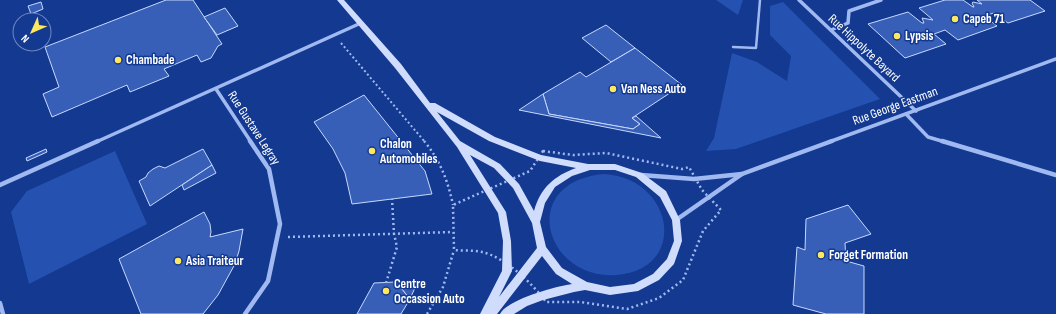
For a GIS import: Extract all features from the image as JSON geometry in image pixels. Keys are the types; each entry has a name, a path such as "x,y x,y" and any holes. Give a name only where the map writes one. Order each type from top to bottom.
{"street":[{"path":"340,0 398,66 428,103 458,144 502,212 506,241 507,271 485,314"},
{"name":"Rue Hippolyte Bayard","path":"799,0 916,111"},
{"path":"831,30 848,23 849,11 881,0"},
{"name":"Rue Gustave Legray","path":"0,186 361,23"},
{"name":"Rue George Eastman","path":"639,175 694,179 742,174 1056,59"},
{"name":"Rue Gustave Legray","path":"216,89 269,169 280,224 268,281 245,314"},
{"path":"428,103 492,139 540,158 590,167 615,168 639,175 663,194 676,220 678,241 671,261 656,277 635,288 610,291 585,286 559,271 542,249 536,222 516,186 511,180 497,166 458,144"},
{"path":"906,114 928,137 1056,175"},
{"path":"536,222 541,202 552,186 569,174 590,167"},
{"name":"Rue George Eastman","path":"676,220 742,174"},
{"path":"491,314 542,249"},
{"path":"505,314 542,295 556,290 585,286"},
{"path":"0,303 3,314"}],"lane":[{"path":"733,47 756,48 760,0"}],"path":[{"path":"334,36 435,154 449,184 453,205 454,250 443,287 427,314"},
{"path":"453,205 530,171 544,151 573,155 606,152 682,169 689,166 694,179 708,198 721,210 703,231 682,280 659,298 627,309 580,302 546,302 542,295 522,275 507,266 484,253 454,250"},
{"path":"386,283 397,247 394,234 392,199"},
{"path":"278,237 454,232"}],"shaded area":[{"path":"716,0 743,0 738,15"},
{"path":"783,2 880,99 736,149 706,151 714,138 732,53 757,62 787,81 791,56 770,35 770,6"},
{"path":"115,151 147,224 29,284 11,212 27,191"},
{"path":"604,174 628,179 646,191 658,206 664,224 663,241 655,257 640,269 617,275 592,273 572,263 558,248 550,230 550,211 559,194 576,181"}],"building":[{"name":"Chambade","path":"166,0 193,0 222,44 218,46 211,58 201,62 197,55 164,69 169,76 130,92 127,85 52,117 43,94 59,87 47,52 52,52 52,44"},
{"path":"945,0 963,0 974,7 973,2 982,4 977,0 1030,0 1045,11 1008,23 994,13 984,16 997,26 958,40 945,30 934,34 946,44 905,58 868,24 908,12 924,23 922,18 933,20 919,8"},
{"path":"41,2 43,9 36,12 30,12 28,6"},
{"path":"225,8 238,26 217,35 204,17"},
{"path":"606,25 635,48 611,62 582,38"},
{"name":"Van Ness Auto","path":"635,48 682,85 632,118 640,124 633,129 549,114 543,94 580,72 586,77"},
{"path":"543,94 549,114 633,129 640,124 632,118 636,116 661,138 519,110"},
{"name":"Chalon Automobiles","path":"364,95 425,171 432,194 352,204 345,173 333,149 314,122"},
{"path":"46,149 47,152 27,161 26,158"},
{"path":"203,149 212,165 150,206 139,181 159,166 165,168"},
{"path":"212,165 216,173 184,190 182,185"},
{"name":"Forget Formation","path":"848,205 871,234 845,243 846,261 864,266 864,314 826,314 793,305 797,247 805,250 806,219"},
{"name":"Asia Traiteur","path":"204,212 210,224 210,237 243,229 235,264 218,295 203,314 141,314 119,259"},
{"path":"418,281 410,299 396,282"},
{"name":"Centre Occassion Auto","path":"396,282 410,299 401,314 357,314 374,283"}],"place":[{"name":"Capeb 71","path":"955,19"},
{"name":"Lypsis","path":"897,36"},
{"name":"Chambade","path":"118,60"},
{"name":"Van Ness Auto","path":"613,89"},
{"name":"Chalon Automobiles","path":"372,151"},
{"name":"Forget Formation","path":"821,255"},
{"name":"Asia Traiteur","path":"178,261"},
{"name":"Centre Occassion Auto","path":"386,291"}]}
